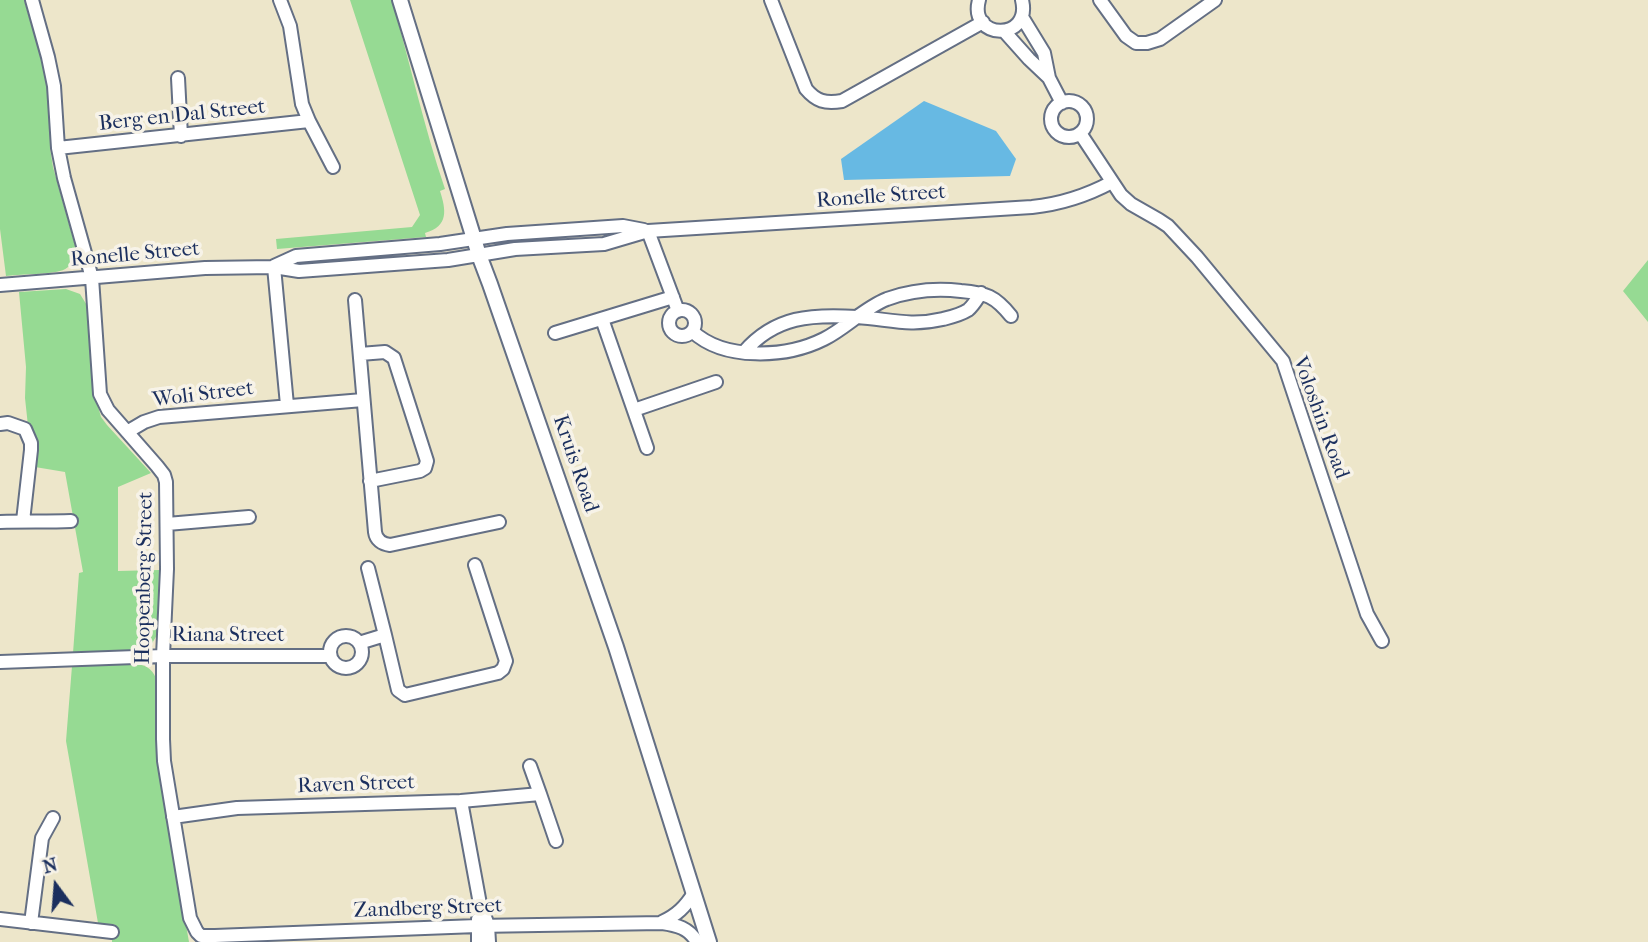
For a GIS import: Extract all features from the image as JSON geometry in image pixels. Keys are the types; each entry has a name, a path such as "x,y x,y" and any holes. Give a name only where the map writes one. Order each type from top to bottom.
{"street":[{"name":"Hoopenberg Street","path":"32,0 54,86 58,148 64,177 92,278 100,394 108,410 164,475 166,482 164,761 190,918 197,932"},
{"path":"280,0 290,26 302,104 333,167"},
{"name":"Kruis Road","path":"400,0 479,255 616,648 709,942"},
{"path":"771,0 806,89 820,102 842,101 983,22"},
{"path":"979,0 978,13 983,22 992,30 1004,31 1015,26 1022,17 1022,0"},
{"path":"1100,0 1126,36 1136,43 1147,43 1160,39 1215,0"},
{"path":"1022,17 1044,53 1049,78 1062,103"},
{"path":"1004,31 1049,78"},
{"path":"178,78 181,136"},
{"path":"1062,103 1076,103 1085,111 1087,122 1076,136 1065,136 1053,126 1052,115 1062,103"},
{"name":"Berg en Dal Street","path":"58,148 309,121"},
{"name":"Voloshin Road","path":"1080,133 1121,195 1168,226 1283,361 1367,614 1382,641"},
{"name":"Ronelle Street","path":"0,285 205,268 274,267 299,271 448,260 515,249 604,244 648,231 1032,207 1078,198 1112,182"},
{"name":"Ronelle Street","path":"274,267 296,256 440,244 507,234 623,226 648,231"},
{"path":"648,231 678,311"},
{"name":"Woli Street","path":"274,267 287,405"},
{"path":"692,331 700,339 725,350 768,353 803,347 824,339 874,305 886,300 917,291 943,289 981,293 992,297 1000,302 1011,316"},
{"path":"744,352 762,334 788,321 857,317 904,323 932,322 964,313 981,293"},
{"path":"555,333 673,297"},
{"path":"355,300 375,536 383,544 390,545 499,522"},
{"path":"678,311 686,311 693,316 695,324 689,334 676,335 670,329 671,316 678,311"},
{"path":"602,319 647,448"},
{"path":"359,354 386,352 394,358 427,461 423,470 370,481"},
{"path":"634,410 716,382"},
{"name":"Woli Street","path":"127,432 159,417 363,400"},
{"path":"0,424 8,423 25,429 31,443 23,521"},
{"path":"167,524 249,517"},
{"path":"0,522 71,521"},
{"path":"368,568 398,690 405,695 411,695 498,673 503,669 506,661 475,565"},
{"path":"359,643 385,635"},
{"path":"350,636 359,643 362,648 360,659 352,666 336,665 330,656 331,645 339,637 350,636"},
{"name":"Riana Street","path":"0,662 163,656 330,656"},
{"path":"530,766 556,841"},
{"name":"Raven Street","path":"173,817 237,808 461,801 540,794"},
{"path":"461,801 483,925 489,942"},
{"path":"31,923 42,838 53,818"},
{"path":"662,923 684,909 694,893"},
{"path":"0,919 112,932"},
{"name":"Zandberg Street","path":"197,932 201,936 215,936 483,925 662,923 683,928 692,934 697,942"},
{"path":"478,942 483,925"}],"green space":[{"path":"0,0 24,0 47,78 53,167 76,249 72,263 57,272 6,276 0,229"},
{"path":"350,0 392,0 445,189 440,191 444,216 438,226 425,233 426,237 277,249 276,239 412,227 420,215"},
{"path":"1648,260 1648,322 1623,291"},
{"path":"66,289 80,294 88,307 96,399 101,417 151,473 118,487 118,571 159,570 157,635 151,645 136,651 73,653 79,573 83,572 65,472 35,467 37,450 28,426 25,398 26,367 19,292"},
{"path":"138,664 150,670 157,681 156,753 189,942 112,942 116,925 98,923 66,741 72,666"}],"water":[{"path":"924,101 996,131 1016,159 1010,176 844,180 841,159"}]}
